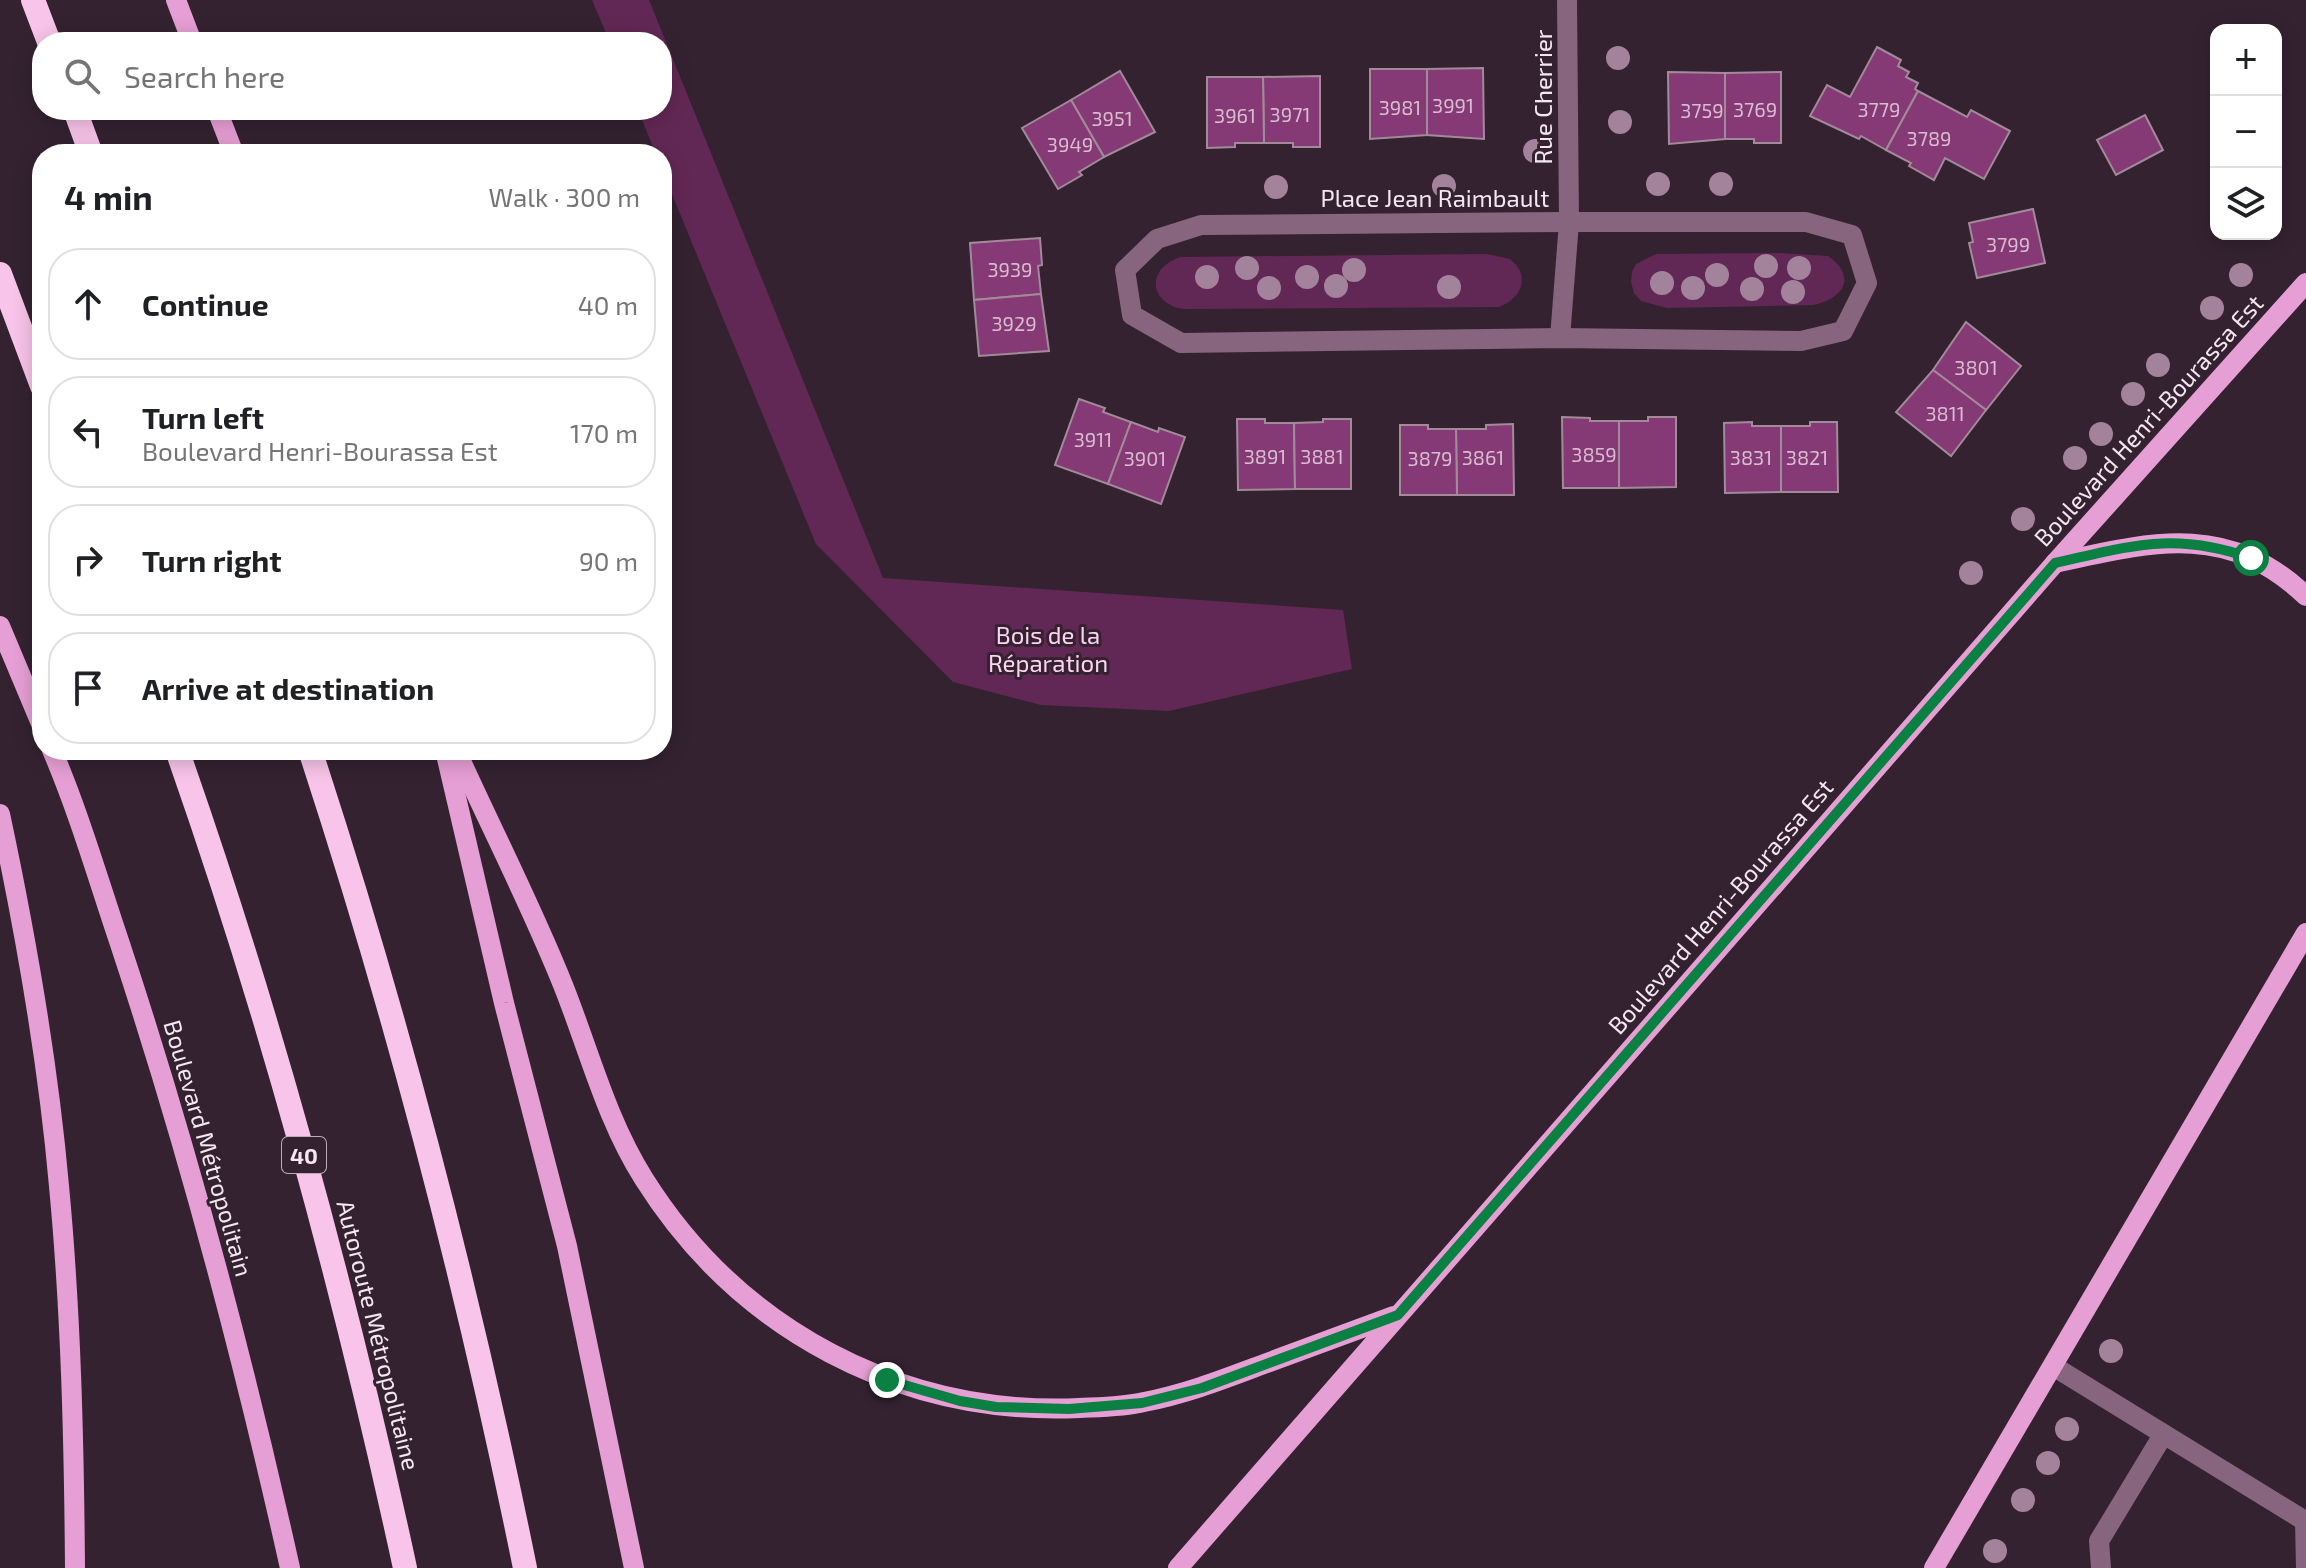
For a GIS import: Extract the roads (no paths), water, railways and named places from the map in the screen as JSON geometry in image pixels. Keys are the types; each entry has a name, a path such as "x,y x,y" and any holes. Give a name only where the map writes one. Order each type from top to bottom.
{"highway":[{"path":"33,0 45,32"},
{"path":"79,120 87,144"},
{"path":"0,274 32,359"},
{"name":"Autoroute Métropolitaine","path":"180,760 253,983 313,1185 367,1399 405,1568"},
{"path":"313,760 360,907 416,1104 465,1300 525,1568"}],"main road":[{"path":"176,0 188,32"},
{"path":"221,120 230,144"},
{"name":"Boulevard Henri-Bourassa Est","path":"1178,1568 2055,563 2306,283"},
{"path":"2055,563 2158,542 2204,544 2251,558 2275,570 2306,596"},
{"path":"0,626 32,702"},
{"name":"Boulevard Métropolitain","path":"56,760 84,831 202,1211 251,1398 290,1568"},
{"path":"447,760 504,1003 570,1261 634,1568"},
{"path":"461,760 562,984 601,1090 644,1179 692,1245 720,1274 783,1324 819,1347 887,1380 960,1401 1033,1409 1107,1407 1142,1403 1202,1388 1398,1315"},
{"path":"0,814 37,1016 59,1184 72,1419 75,1568"},
{"path":"1934,1568 2306,933"}],"street":[{"name":"Rue Cherrier","path":"1560,338 1569,222 1567,0"},
{"name":"Place Jean Raimbault","path":"1569,222 1806,222 1852,235 1867,283 1843,331 1801,341 1560,338 1181,343 1132,315 1125,270 1157,239 1201,225 1569,222"},
{"path":"2053,1366 2305,1521 2306,1568"},
{"path":"2101,1568 2099,1541 2163,1435"}],"park label":[{"name":"Bois de la Réparation","path":"1048,648"}]}
